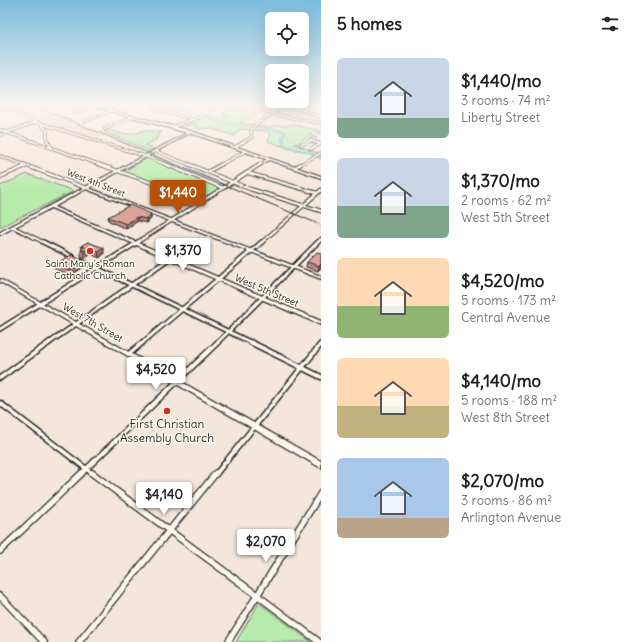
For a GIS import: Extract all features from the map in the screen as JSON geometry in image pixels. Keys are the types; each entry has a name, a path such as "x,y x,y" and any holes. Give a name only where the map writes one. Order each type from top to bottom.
{"main road":[{"path":"0,234 185,135"},
{"path":"199,135 321,177"},
{"name":"West 4th Street","path":"86,188 321,278"},
{"name":"West 5th Street","path":"51,207 321,323"},
{"name":"West 7th Street","path":"0,280 321,464"}],"street":[{"path":"15,135 204,201"},
{"path":"47,135 47,140 52,148"},
{"path":"78,135 145,156 223,188"},
{"path":"234,147 251,138 252,135"},
{"path":"41,144 47,140"},
{"path":"301,145 311,141 321,144"},
{"path":"310,149 321,144"},
{"path":"155,151 232,182 321,211"},
{"path":"207,172 246,151"},
{"path":"294,168 321,153"},
{"name":"West 4th Street","path":"0,156 86,188"},
{"path":"0,330 269,159"},
{"path":"0,177 26,166"},
{"path":"248,173 317,193"},
{"path":"129,354 252,252 321,190"},
{"path":"13,227 96,269 321,377"},
{"path":"0,551 178,382 321,239"},
{"path":"0,378 170,258"},
{"path":"78,642 321,344"},
{"path":"0,403 169,531 257,594 319,642"},
{"path":"228,642 321,493"},
{"path":"0,596 44,642"}],"shaded area":[{"path":"83,135 105,136 96,139"}],"green space":[{"path":"111,135 157,135 157,139 145,145 154,149 150,151"},
{"path":"271,135 311,135 317,138 305,138 300,141 300,143 294,144 321,154 321,159 307,152 290,149 268,141"},
{"path":"152,156 225,187 204,200 122,172"},
{"path":"27,174 74,191 0,227 0,186"},
{"path":"259,603 311,642 236,642"}],"building":[{"path":"130,205 151,214 146,219 137,217 126,224 108,217"},
{"path":"88,242 104,248 98,251 90,248 84,251 81,250 85,247 81,246"},
{"path":"317,252 321,253 321,264 319,266 307,262"},
{"path":"71,255 84,261 69,271 55,264"}],"waterway":[{"path":"284,135 283,143 286,146 315,154"}],"railway":[{"path":"105,135 321,225"}],"place":[{"name":"Saint Mary's Roman Catholic Church","path":"90,251"},
{"name":"First Christian Assembly Church","path":"167,411"}]}
